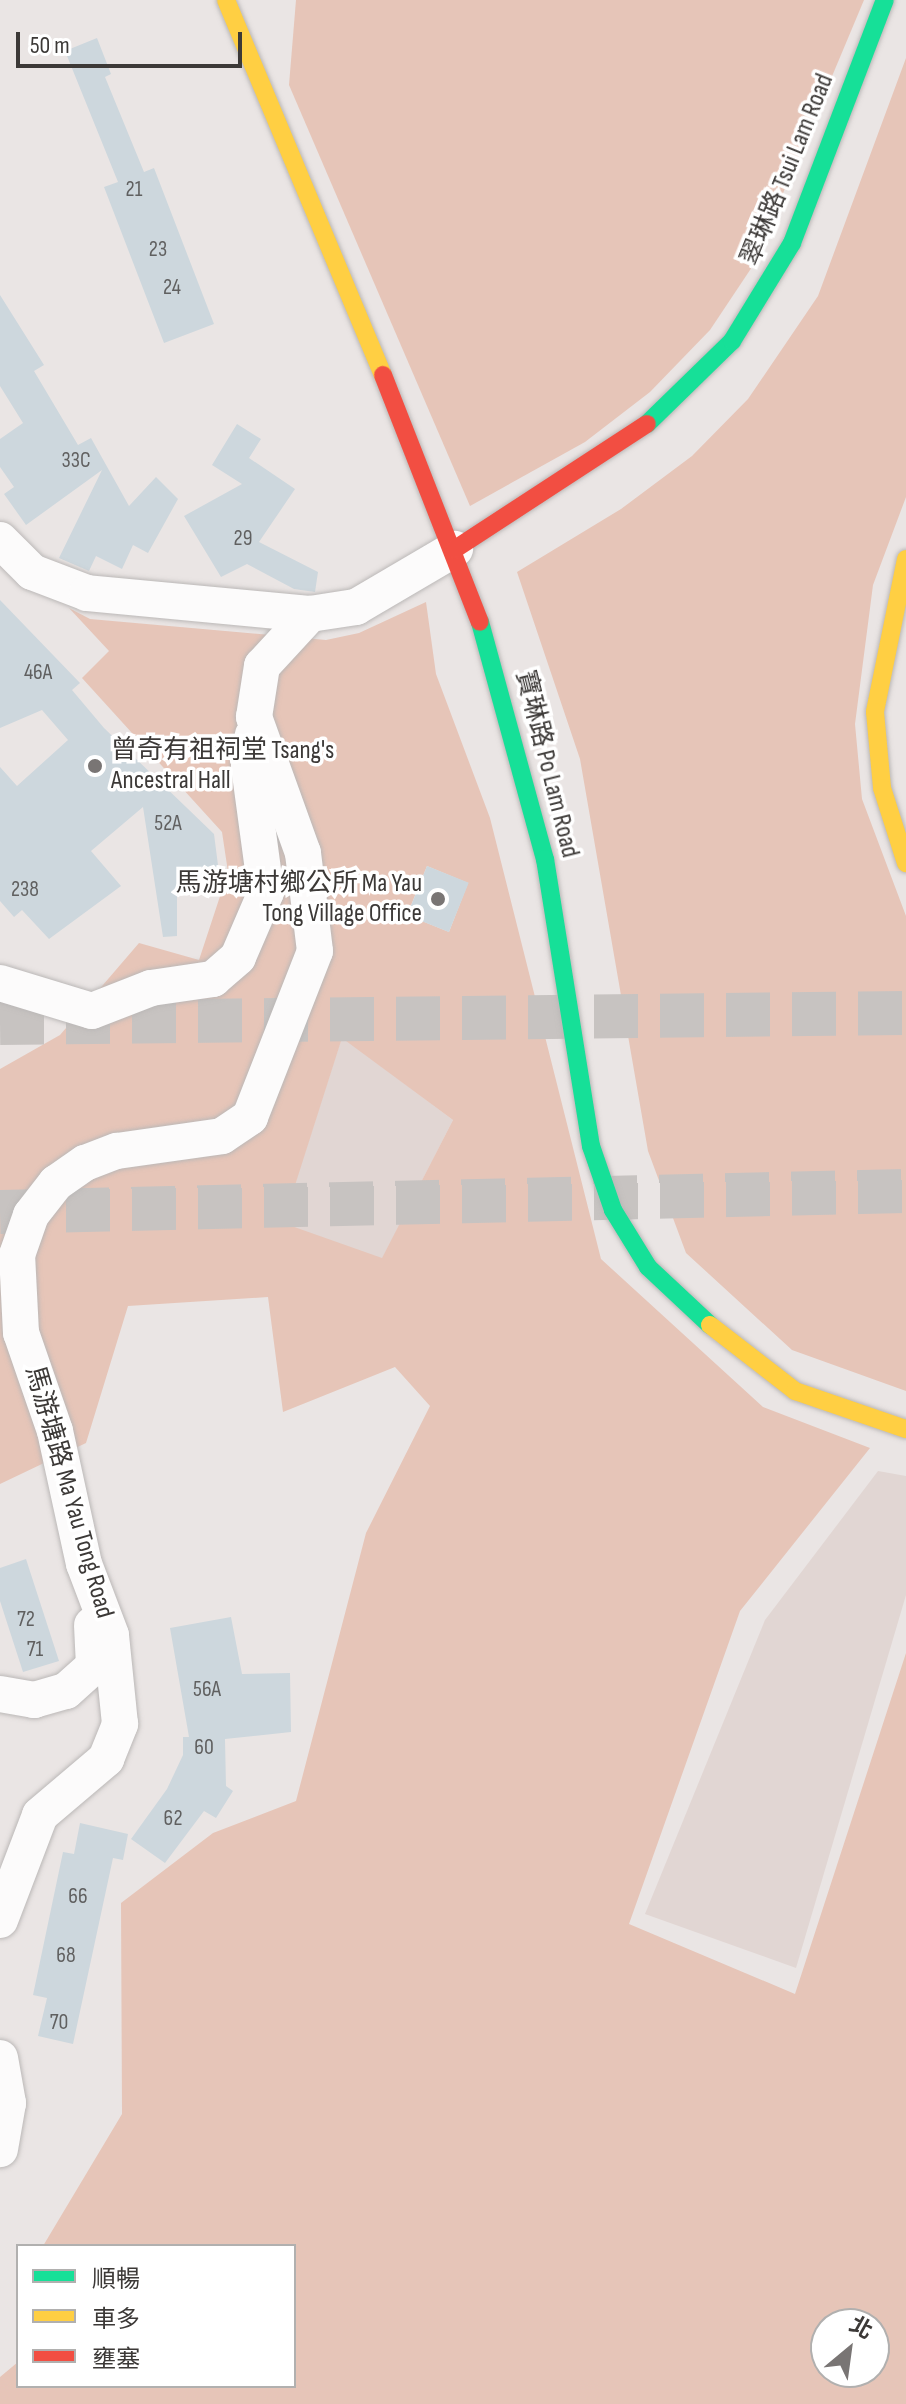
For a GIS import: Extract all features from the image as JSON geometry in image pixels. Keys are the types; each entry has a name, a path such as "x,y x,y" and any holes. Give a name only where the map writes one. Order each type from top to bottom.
{"main road":[{"name":"寶琳路 Po Lam Road","path":"226,0 311,191 455,549 493,654 535,813 591,1146 613,1210 648,1267 758,1363 795,1391 906,1429"},
{"name":"翠琳路 Tsui Lam Road","path":"455,549 636,435 732,341 792,243 885,0"},
{"path":"906,559 875,712 882,788 906,863"}],"street":[{"path":"0,540 32,572 87,593 310,614 356,607 455,549"},
{"name":"馬游塘路 Ma Yau Tong Road","path":"0,1920 40,1815 106,1759 120,1724 111,1635 84,1564 55,1431 21,1333 17,1255 31,1215 56,1183 85,1163 117,1151 222,1136 238,1128 259,1103 315,951 303,853 254,717 262,666 310,614"},
{"path":"0,983 92,1011 151,988 213,979 238,957 266,892 249,766 254,717"},
{"path":"0,1694 52,1699 94,1666 84,1564"},
{"path":"0,2058 8,2103 0,2149"}],"shaded area":[{"path":"296,0 864,0 752,267 710,330 650,392 585,442 470,506 289,85"},
{"path":"906,58 906,497 873,585 855,724 862,799 906,916 906,1391 792,1350 686,1253 648,1151 580,759 517,572 621,509 692,456 748,399 818,296"},
{"path":"426,602 436,674 490,818 601,1259 763,1407 870,1448 740,1611 629,1924 795,1994 906,1653 906,2404 0,2404 0,2377 16,2364 16,2388 296,2388 296,2244 44,2244 122,2114 121,1903 213,1833 296,1801 366,1533 430,1406 395,1367 283,1412 268,1297 128,1306 86,1443 0,1484 0,1069 60,1035 139,943 199,960 228,872 222,832 82,678 109,651 69,608 90,619 326,640 359,633","holes":["427,866 468,883 449,932 407,915","342,1038 453,1120 382,1258 283,1223"]},
{"path":"342,1037 453,1120 382,1259 282,1224"},
{"path":"878,1471 906,1476 906,1595 796,1968 645,1914 765,1620"}],"building":[{"path":"97,38 111,74 105,77 144,172 154,168 214,324 164,343 104,187 118,182 65,51"},
{"path":"0,295 44,365 34,371 78,445 91,438 129,506 156,477 178,499 148,553 133,545 122,569 96,556 89,571 59,558 102,470 26,525 4,494 14,487 0,467 0,439 23,423 0,386"},
{"path":"237,424 261,439 249,458 295,489 259,542 318,572 315,592 294,589 247,564 221,577 184,516 242,484 212,465"},
{"path":"0,600 80,683 72,690 104,728 214,834 219,873 177,883 177,936 163,937 143,807 91,851 121,886 49,939 22,910 14,917 0,901 0,767 17,786 68,740 42,710 0,728"},
{"name":"馬游塘村鄉公所 Ma Yau Tong Village Office","path":"427,866 469,883 449,932 407,915"},
{"path":"26,1559 59,1661 23,1672 0,1601 0,1568"},
{"path":"231,1617 242,1674 290,1673 291,1732 225,1739 226,1786 233,1791 216,1818 204,1811 165,1863 131,1839 167,1789 183,1755 183,1737 189,1737 170,1628"},
{"path":"80,1823 128,1834 123,1860 113,1858 73,2044 38,2036 47,1998 33,1995 63,1852 74,1854"}],"tunnel":[{"path":"0,1023 906,1013"},
{"path":"0,1212 906,1191"}],"traffic: fast":[{"path":"647,424 732,341 792,243 885,0"},
{"path":"480,622 545,859 591,1146 613,1210 648,1267 710,1325"}],"traffic: slow":[{"path":"226,0 383,375"},
{"path":"906,559 875,712 882,788 906,863"},
{"path":"710,1325 795,1391 906,1429"}],"traffic: jam":[{"path":"383,375 480,622"},
{"path":"455,549 647,424"}],"place":[{"name":"曾奇有祖祠堂 Tsang's Ancestral Hall","path":"95,766"},
{"name":"馬游塘村鄉公所 Ma Yau Tong Village Office","path":"438,899"}]}
